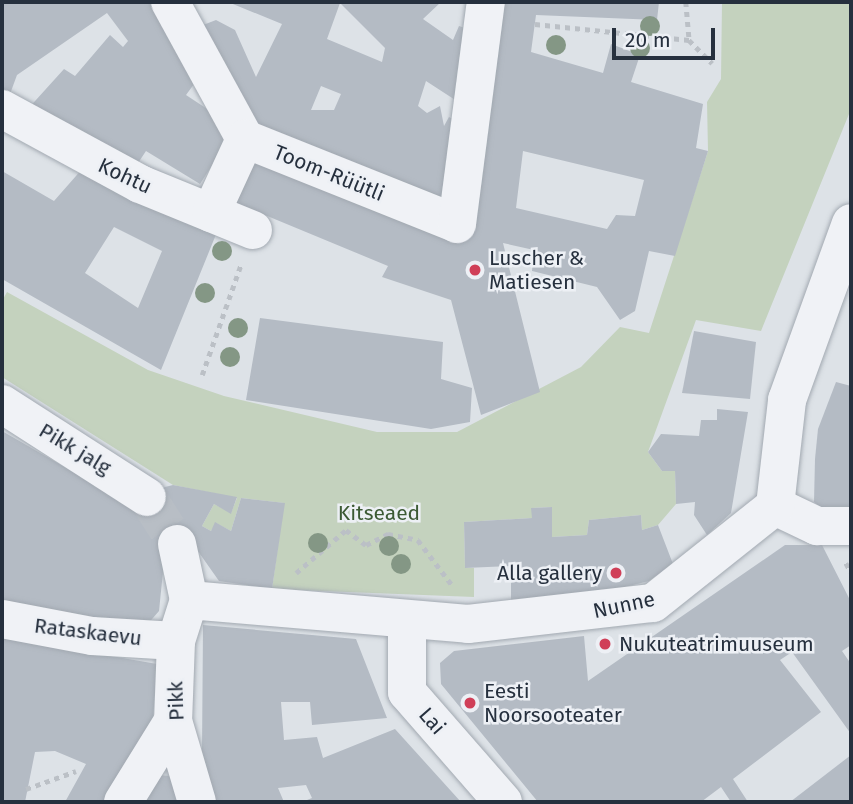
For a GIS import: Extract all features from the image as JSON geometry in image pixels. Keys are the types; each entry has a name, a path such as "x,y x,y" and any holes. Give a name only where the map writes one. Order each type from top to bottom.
{"street":[{"path":"170,2 245,139 211,214"},
{"name":"Toom-Rüütli","path":"245,139 457,224 486,2"},
{"name":"Kohtu","path":"2,109 96,162 253,230"},
{"path":"851,223 787,400 775,506 808,523 851,526"},
{"name":"Pikk jalg","path":"2,404 147,496"},
{"name":"Nunne","path":"189,600 407,624 499,622 653,603 775,506"},
{"path":"177,544 189,600"},
{"name":"Pikk","path":"189,600 176,641 173,721 197,802"},
{"name":"Rataskaevu","path":"2,619 92,636 176,641"},
{"name":"Lai","path":"407,624 407,692 503,802"},
{"path":"123,802 173,721"}],"path":[{"path":"686,2 689,40"},
{"path":"535,24 689,40 712,63"},
{"path":"202,375 253,230"},
{"path":"285,582 346,530 366,545 388,534 418,540 455,587"},
{"path":"26,789 76,771"}],"green space":[{"name":"Kitseaed","path":"722,2 851,2 851,109 761,331 696,320 648,452 662,471 675,471 676,504 658,525 642,530 641,515 589,520 587,535 552,537 551,507 532,508 532,518 464,522 465,568 474,568 474,597 272,589 284,503 241,498 231,531 216,523 211,531 202,526 214,504 231,513 237,498 173,485 2,377 2,301 7,292 148,370 224,396 377,432 457,432 581,367 620,327 649,333 708,151 707,102 721,79"}],"building":[{"path":"2,2 156,2 197,80 186,95 236,128 200,184 146,151 134,169 26,111 64,69 75,76 110,35 123,47 128,41 107,13 17,75 10,94 2,91"},
{"path":"228,2 441,2 423,19 453,40 459,26 477,32 466,107 426,81 418,106 427,113 440,106 444,126 449,117 470,128 453,207 242,120 198,27 216,20 235,30 256,77 282,24","holes":["340,3 385,48 382,62 327,39","321,86 341,94 334,110 311,110"]},
{"path":"495,2 659,2 657,20 536,15 531,52 603,73 611,44 640,55 631,82 703,104 696,148 708,151 675,256 649,251 635,311 620,320 597,287 532,271 534,250 503,243 540,392 481,415 451,300 382,277 388,266 231,201 253,153 457,240","holes":["523,151 644,180 635,216 616,215 607,229 516,208"]},
{"path":"83,168 217,232 161,370 2,279 2,171 54,201","holes":["114,227 162,251 138,308 85,273"]},
{"path":"260,318 443,342 441,379 472,388 470,422 431,429 246,400"},
{"path":"694,331 756,342 750,399 682,393"},
{"path":"836,382 851,386 851,511 828,513 814,502 815,459 818,429"},
{"path":"717,409 748,412 731,513 707,535 694,515 695,502 676,504 675,471 662,471 648,452 661,434 699,436 701,420 717,420"},
{"path":"2,431 94,484 153,490 173,485 237,497 231,514 214,504 202,526 211,531 215,522 231,531 241,498 285,503 272,589 219,581 188,537 165,552 159,611 146,626 2,601"},
{"path":"552,507 552,537 587,535 589,520 641,515 642,530 658,525 673,564 649,581 609,591 511,601 511,566 465,568 464,522 532,518 531,508"},
{"path":"785,545 822,545 851,602 851,645 842,651 851,664 851,734 792,652 780,660 821,712 733,779 748,802 731,802 721,787 701,802 538,802 441,684 440,663 454,651 584,636 588,681"},
{"path":"203,625 356,639 387,718 312,725 310,702 281,702 284,740 317,737 323,758 395,729 461,802 302,802 312,798 306,785 278,788 284,802 215,802 202,751"},
{"path":"2,637 157,664 153,720 110,802 65,802 86,764 55,751 35,752 25,802 2,802"},
{"path":"851,755 851,802 790,802"},
{"path":"155,775 171,776 178,802 133,802"}],"tunnel":[{"path":"147,497 177,544"}],"place":[{"name":"Luscher & Matiesen","path":"475,270"},
{"name":"Alla gallery","path":"616,573"},
{"name":"Nukuteatrimuuseum","path":"605,644"},
{"name":"Eesti Noorsooteater","path":"470,703"}]}
